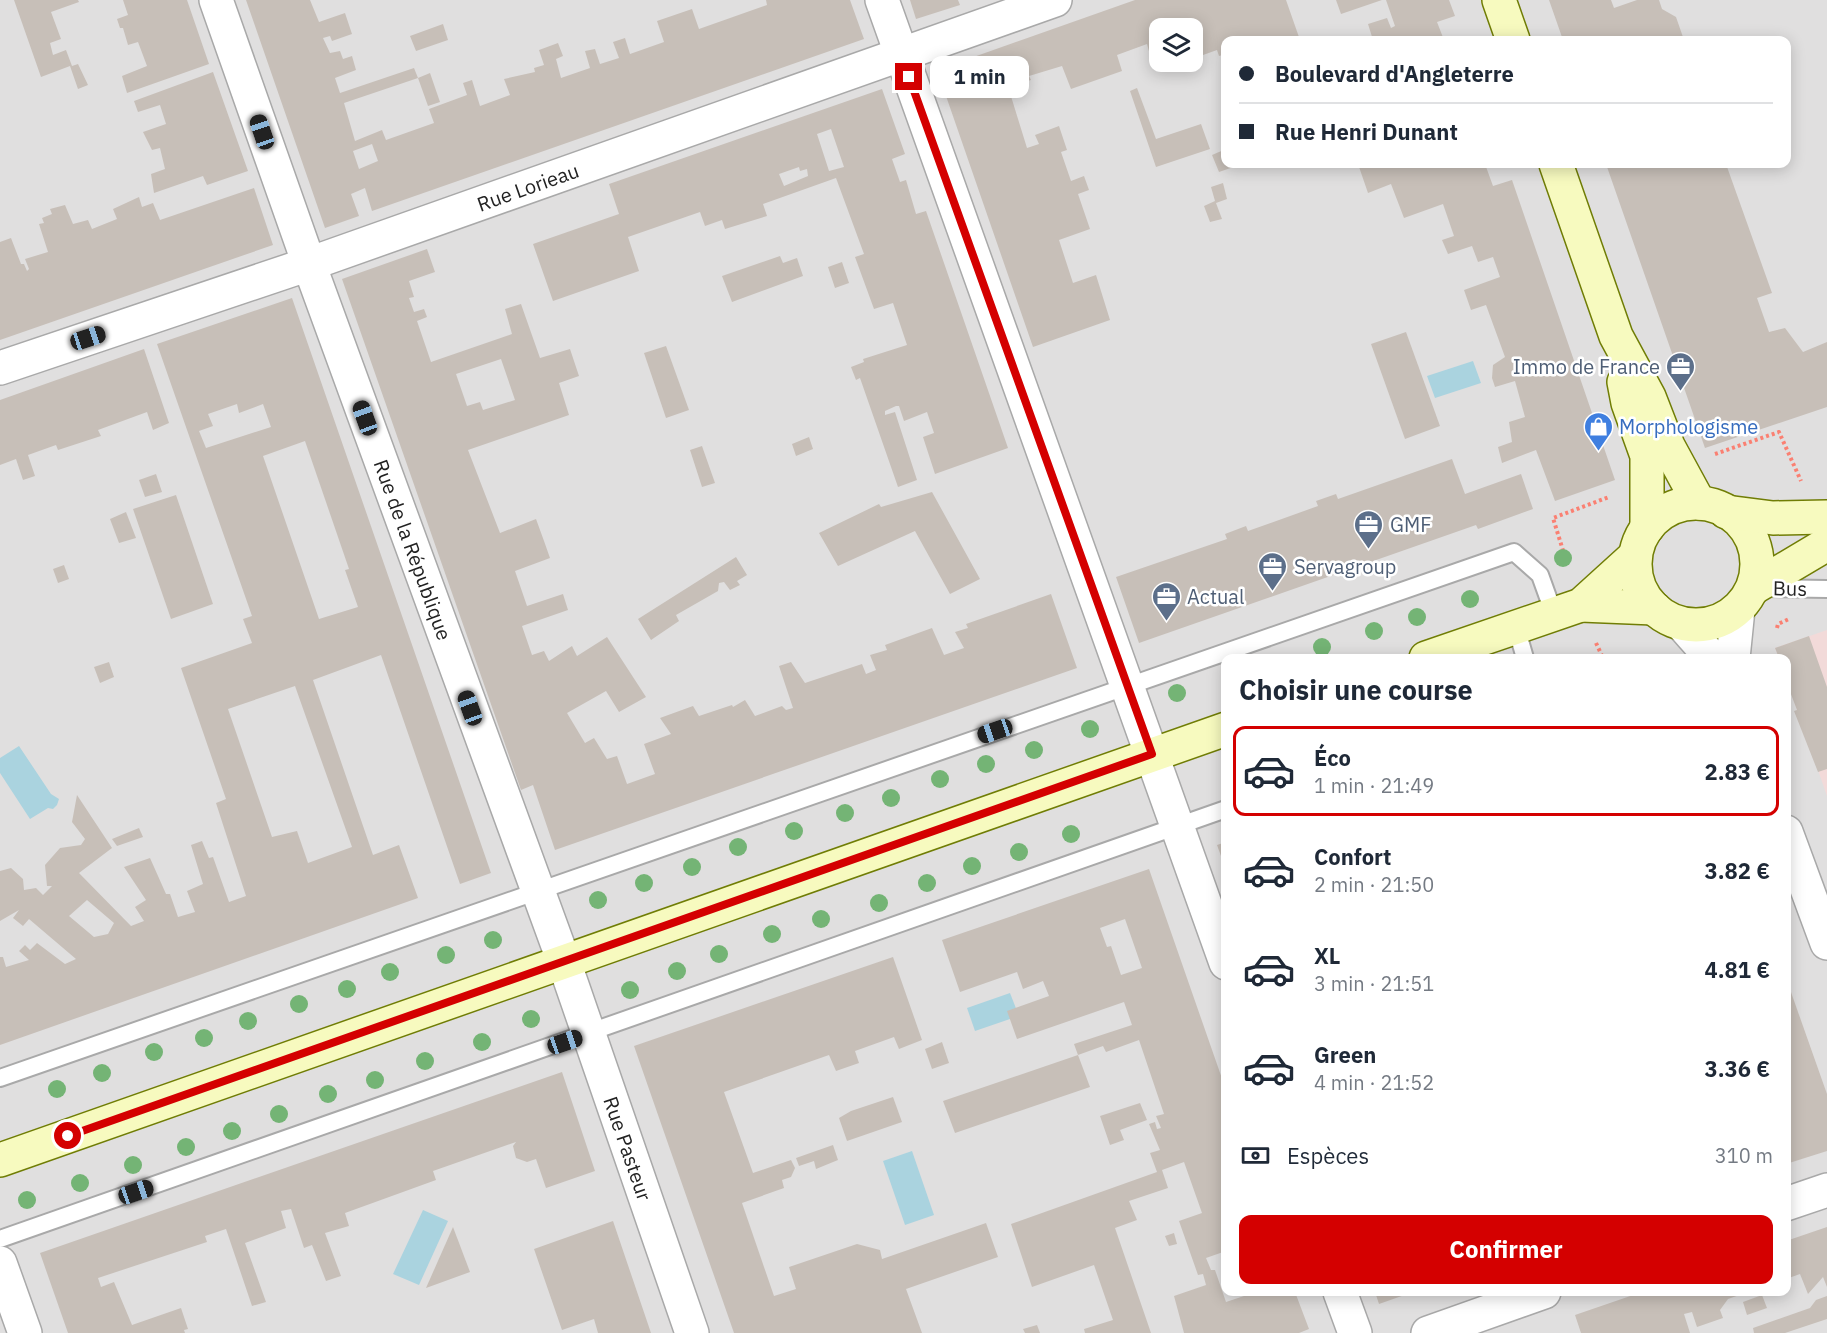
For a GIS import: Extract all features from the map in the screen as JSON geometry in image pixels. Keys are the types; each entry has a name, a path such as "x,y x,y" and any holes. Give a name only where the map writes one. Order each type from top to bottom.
{"main road":[{"path":"1499,0 1512,36"},
{"path":"1557,168 1616,336 1628,403 1647,456 1641,542 1636,575 1642,593 1654,608 1682,624 1702,625 1721,620 1745,598 1827,544"},
{"path":"1616,336 1649,397 1668,446 1713,507 1745,530 1756,553 1757,571 1745,598"},
{"path":"1567,609 1641,542 1661,514 1679,505 1713,507 1773,518 1827,517"},
{"path":"1438,654 1567,609 1654,608"},
{"path":"0,1160 1221,731"}],"street":[{"name":"Rue de la République","path":"216,0 309,264 564,962"},
{"path":"882,0 1221,949"},
{"name":"Rue Lorieau","path":"0,368 309,264 1055,0"},
{"path":"1735,654 1745,598"},
{"path":"1682,624 1708,654"},
{"path":"1791,846 1827,943"},
{"name":"Rue Pasteur","path":"564,962 692,1333"},
{"path":"1791,1202 1827,1190"},
{"path":"0,1263 25,1333"},
{"path":"1341,1296 1355,1333"},
{"path":"1428,1333 1533,1296"}],"lane":[{"path":"0,1078 1514,552 1540,575 1567,609"},
{"name":"Bus","path":"1745,598 1827,589"},
{"path":"1516,627 1524,654"},
{"path":"0,1239 1221,811"}],"path":[{"path":"1776,635 1778,624 1797,616"}],"shaded area":[{"path":"0,0 1827,0 1827,1333 0,1333"},
{"path":"1827,630 1827,796 1791,692 1791,654 1777,654 1775,648"}],"water":[{"path":"1473,361 1481,383 1435,398 1427,376"},
{"path":"19,746 51,794 59,799 53,809 48,808 30,819 0,773 0,758"},
{"path":"1010,993 1019,1016 975,1031 967,1008"},
{"path":"912,1151 934,1215 905,1225 883,1161"},
{"path":"423,1210 448,1221 419,1285 393,1274"}],"building":[{"path":"14,0 78,0 79,2 51,12 61,39 50,43 53,55 66,50 72,66 78,64 88,85 78,89 70,66 41,77"},
{"path":"123,0 187,0 209,64 127,93 122,76 147,66 138,42 128,45 123,28 120,28 117,19 128,15"},
{"path":"246,0 310,0 319,22 345,13 352,34 332,41 330,36 323,38 330,53 340,51 343,59 352,56 356,70 335,78 340,93 414,68 418,78 344,103 355,141 382,130 386,140 434,123 429,109 467,95 463,83 472,80 480,106 510,95 504,79 535,72 534,68 544,65 539,50 558,43 563,56 556,59 561,78 590,68 585,51 595,49 600,64 619,58 613,42 625,38 630,54 664,42 657,21 692,9 699,29 767,5 766,0 850,0 864,39 372,211 365,188 351,194 359,216 325,228","holes":["372,144 378,161 359,169 353,151"]},
{"path":"910,0 958,0 960,5 916,19"},
{"path":"1135,0 1286,0 1299,36 1221,36 1221,55 1219,56 1217,50 1203,55 1203,18 1149,18 1149,51 1147,44 1117,55 1122,71 1071,89 1062,66 1029,76 1031,80 1021,83 1022,89 1010,93 1027,148 1039,144 1035,135 1059,126 1067,150 1061,152 1071,181 1084,176 1089,190 1078,194 1090,229 1059,240 1073,283 1096,275 1110,320 1033,347 937,70"},
{"path":"1336,0 1382,0 1341,14"},
{"path":"1386,0 1449,0 1455,16 1437,22 1442,36 1372,36 1368,24 1387,18 1391,28 1395,26"},
{"path":"1549,0 1611,0 1614,8 1637,0 1659,0 1662,9 1676,17 1683,36 1562,36"},
{"path":"443,24 448,40 416,51 410,36"},
{"path":"213,72 248,171 207,185 203,176 154,193 151,174 165,169 160,148 152,150 143,132 166,124 160,105 138,112 134,101"},
{"path":"430,73 440,102 428,106 418,78"},
{"path":"1137,88 1156,139 1201,124 1210,149 1156,167 1130,91"},
{"path":"882,89 905,154 892,159 900,182 906,180 916,214 926,211 1008,448 935,474 923,437 934,433 927,412 904,421 899,406 896,406 885,411 885,415 895,412 917,480 898,487 860,378 856,380 851,367 864,362 863,359 907,345 893,303 874,309 855,257 864,254 836,178 763,204 767,216 725,229 722,220 705,226 700,212 628,237 639,271 553,301 533,244 619,214 609,184","holes":["831,129 844,167 829,171 817,134","799,167 800,171 807,169 808,176 784,186 779,174"]},
{"path":"1221,151 1221,168 1230,168 1219,172 1212,155"},
{"path":"1359,168 1486,168 1493,186 1512,180 1615,480 1555,501 1536,450 1502,463 1498,447 1512,442 1509,422 1525,417 1515,381 1495,387 1492,378 1493,365 1505,357 1486,305 1471,310 1464,290 1500,277 1493,257 1478,262 1472,246 1448,254 1442,240 1454,236 1443,204 1404,218 1391,184 1368,193"},
{"path":"1607,168 1727,168 1772,293 1757,298 1769,332 1785,328 1803,352 1827,342 1827,407 1705,448"},
{"path":"1223,183 1227,199 1216,203 1222,219 1210,222 1204,206 1215,201 1211,187"},
{"path":"254,188 273,245 0,340 0,242 11,238 21,264 24,264 27,271 29,269 25,259 48,252 39,224 44,223 42,218 52,214 50,209 65,205 73,224 88,220 92,229 117,219 113,209 139,197 142,207 153,203 160,220"},
{"path":"427,249 435,272 409,281 414,297 409,298 414,312 424,309 427,317 417,321 431,362 512,334 505,309 521,304 540,358 570,349 579,376 559,383 569,415 468,450 500,533 536,519 550,558 515,571 527,606 563,594 568,610 522,626 532,655 544,651 549,661 572,646 577,656 607,637 646,697 619,712 606,691 567,713 585,743 594,738 607,759 617,756 627,784 655,774 644,744 671,734 660,718 693,706 699,716 732,705 733,707 745,700 755,716 782,706 786,710 793,708 779,666 791,662 805,683 862,664 866,674 876,670 870,655 887,650 885,645 932,628 944,655 964,648 955,632 968,628 966,624 1051,594 1077,668 555,850 533,785 521,790 342,279","holes":["501,359 515,400 483,410 480,402 467,406 456,374"]},
{"path":"780,256 783,263 797,258 803,276 732,302 722,276"},
{"path":"842,262 849,283 835,288 828,267"},
{"path":"292,298 491,873 460,884 381,655 313,680 373,855 399,845 418,898 0,1045 0,957 3,957 6,967 29,960 19,951 25,945 30,950 37,943 65,964 76,959 29,919 23,926 13,918 19,910 0,921 0,871 11,868 23,879 24,890 36,888 43,895 52,886 47,886 45,865 60,848 81,845 85,839 72,822 77,795 112,848 79,873 131,926 144,921 135,907 146,900 124,867 150,858 166,894 170,894 178,917 195,912 187,891 203,884 191,845 202,841 209,858 213,857 229,902 246,896 216,803 226,799 181,668 252,643 243,619 252,616 157,344","holes":["237,404 239,413 263,404 271,427 206,448 199,431 213,426 208,414","305,441 349,569 345,570 358,607 319,619 263,456","295,686 352,847 308,863 297,831 272,837 228,709","87,900 114,923 108,934 94,937 69,916"]},
{"path":"1406,332 1440,426 1405,439 1371,344"},
{"path":"666,346 689,410 666,418 644,353"},
{"path":"144,349 169,423 153,430 147,412 98,430 101,436 58,450 56,445 28,455 35,476 23,480 16,459 0,465 0,400"},
{"path":"809,437 813,449 796,456 792,444"},
{"path":"702,446 715,483 702,487 690,450"},
{"path":"1452,459 1465,494 1521,474 1533,509 1478,529 1476,525 1139,643 1116,577 1227,539 1225,534 1246,526 1248,531 1318,506 1316,501 1336,494 1338,499"},
{"path":"156,474 162,492 145,497 139,480"},
{"path":"932,492 980,579 950,594 915,531 838,566 819,533 879,504 881,507"},
{"path":"176,495 213,604 171,619 133,509"},
{"path":"126,512 136,538 119,543 110,519"},
{"path":"736,557 747,575 737,581 740,585 730,590 724,582 719,583 718,591 676,615 679,621 651,640 638,619"},
{"path":"64,565 69,579 58,583 53,569"},
{"path":"1809,636 1827,687 1827,769 1818,772 1794,711 1797,710 1791,694 1791,654 1777,654 1775,648"},
{"path":"109,662 114,677 100,683 94,667"},
{"path":"139,828 143,837 117,846 112,839"},
{"path":"1221,844 1221,856 1217,845"},
{"path":"1149,869 1221,1076 1221,1253 1206,1258 1211,1270 1215,1270 1221,1287 1221,1296 1224,1296 1226,1302 1244,1296 1297,1296 1309,1329 1299,1333 1184,1333 1174,1296 1206,1285 1203,1274 1198,1275 1179,1221 1202,1213 1184,1162 1162,1170 1168,1188 1129,1201 1137,1220 1115,1228 1151,1333 1085,1333 1084,1329 1113,1320 1094,1265 1032,1287 1011,1224 1157,1172 1150,1153 1160,1150 1149,1124 1155,1122 1157,1129 1161,1128 1156,1116 1164,1114 1139,1040 1106,1052 1103,1046 1078,1055 1074,1044 1132,1025 1124,1002 1017,1039 1007,1011 1049,996 1043,981 1023,989 1017,972 960,992 942,940","holes":["1125,919 1142,968 1121,975 1111,946 1107,947 1100,928"]},
{"path":"893,957 922,1040 899,1049 894,1037 855,1051 859,1063 836,1071 829,1055 724,1092 753,1173 791,1160 795,1168 791,1177 782,1180 784,1188 742,1203 774,1296 796,1289 789,1267 857,1244 880,1250 882,1259 986,1223 998,1257 906,1289 922,1333 734,1333 634,1046"},
{"path":"1791,992 1827,1094 1827,1151 1791,1162"},
{"path":"942,1042 949,1063 932,1069 925,1049"},
{"path":"1078,1055 1090,1087 955,1133 943,1101"},
{"path":"562,1072 595,1171 546,1188 536,1159 527,1162 516,1158 513,1146 516,1142 433,1171 436,1180 345,1213 349,1226 325,1233 341,1276 326,1281 312,1245 304,1248 291,1209 281,1211 286,1228 245,1243 266,1302 252,1306 226,1229 205,1236 207,1242 98,1278 101,1287 114,1282 132,1325 181,1308 188,1329 184,1330 185,1333 68,1333 40,1253"},
{"path":"893,1097 902,1122 847,1141 839,1118 851,1111"},
{"path":"1140,1103 1147,1120 1120,1130 1124,1140 1110,1145 1100,1116"},
{"path":"833,1145 838,1160 816,1169 814,1161 799,1166 796,1158"},
{"path":"613,1221 651,1333 598,1333 594,1319 562,1330 534,1249"},
{"path":"453,1227 470,1272 426,1288"},
{"path":"1827,1227 1827,1287 1823,1277 1808,1294 1800,1274 1791,1277 1791,1239"},
{"path":"1174,1233 1177,1244 1169,1246 1165,1236"},
{"path":"1376,1296 1402,1296 1379,1304"},
{"path":"1630,1296 1737,1296 1728,1299 1720,1310 1723,1318 1697,1327 1692,1312 1684,1314 1690,1333 1581,1333 1575,1315"},
{"path":"1762,1296 1767,1308 1747,1315 1743,1302"},
{"path":"1827,1296 1827,1319 1785,1333 1754,1333 1753,1328 1810,1308 1816,1300"},
{"path":"1037,1325 1040,1333 1025,1333 1023,1329"}],"place":[{"name":"Immo de France","path":"1681,392"},
{"name":"Morphologisme","path":"1598,452"},
{"name":"GMF","path":"1369,550"},
{"name":"Servagroup","path":"1273,592"},
{"name":"Actual","path":"1166,622"}],"route":[{"path":"68,1136 1152,754 909,77"}]}
